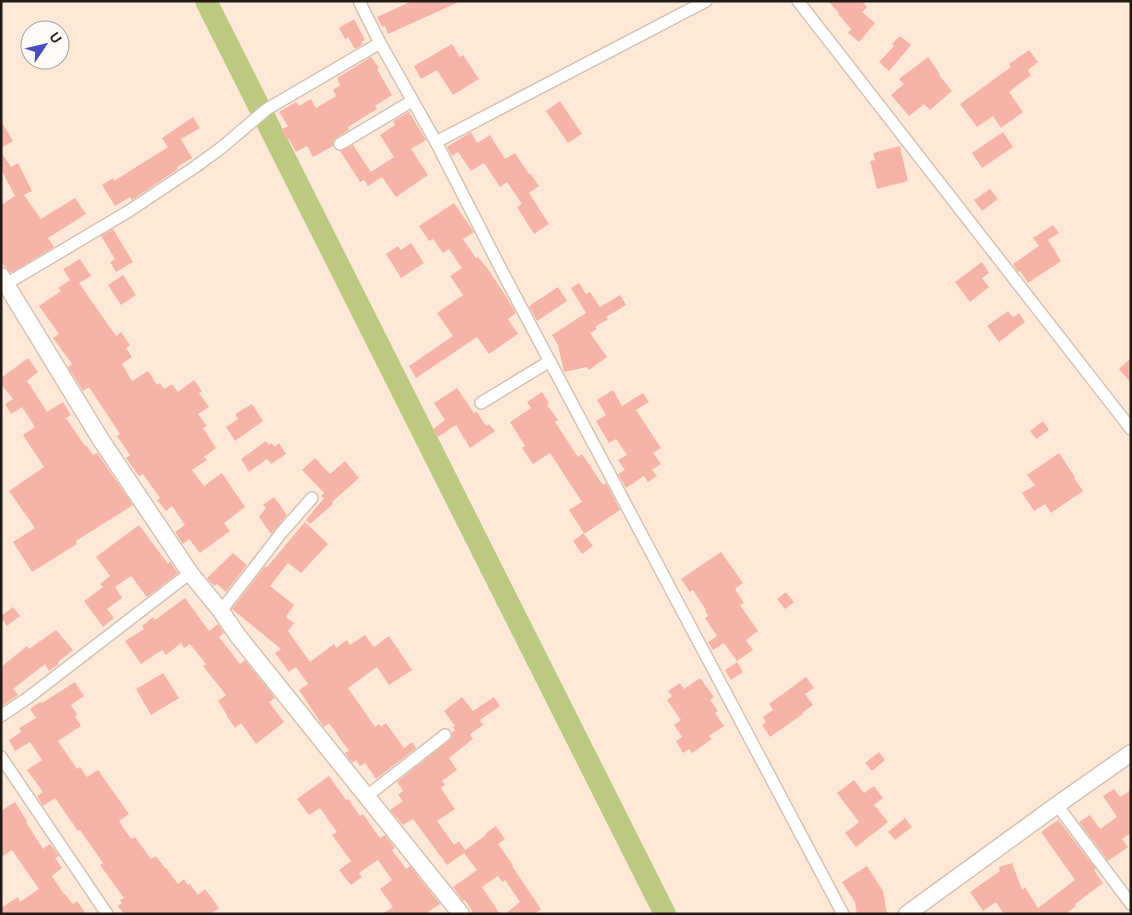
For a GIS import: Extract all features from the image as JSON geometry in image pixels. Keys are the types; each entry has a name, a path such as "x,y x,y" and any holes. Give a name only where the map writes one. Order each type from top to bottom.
{"street":[{"path":"359,1 380,43 436,142 504,275 843,914"},
{"path":"436,142 706,1"},
{"path":"798,1 1131,429"},
{"path":"380,43 267,109 249,126 195,167 129,211 4,280 101,440 190,573 238,636 462,914"},
{"path":"340,144 412,101"},
{"path":"481,403 550,361"},
{"path":"220,611 282,532 312,498"},
{"path":"1,716 29,697 190,573"},
{"path":"367,796 445,735"},
{"path":"907,914 1131,753"},
{"path":"1,757 108,914"},
{"path":"1057,805 1131,904"}],"building":[{"path":"412,1 461,1 388,34 385,26 382,27 377,17"},
{"path":"828,1 862,1 867,7 862,12 875,23 859,42 848,33 851,29"},
{"path":"354,19 365,40 361,42 363,44 355,49 348,37 345,39 339,28"},
{"path":"900,36 911,45 889,71 879,62 894,46 892,44"},
{"path":"452,44 460,57 463,55 479,79 453,95 437,70 421,79 414,66"},
{"path":"1029,50 1038,62 1028,70 1031,75 1009,92 1023,112 1001,128 993,116 977,127 960,104 1011,67 1009,64"},
{"path":"371,57 379,68 377,69 392,95 375,106 377,109 348,127 349,130 333,141 333,146 313,157 307,146 296,152 289,139 287,140 281,130 288,126 279,112 296,102 299,106 311,99 316,108 336,96 333,90 340,85 337,78"},
{"path":"928,57 952,91 930,110 924,104 909,116 891,95 904,84 899,79"},
{"path":"560,101 582,134 568,143 546,111"},
{"path":"409,112 426,140 411,149 428,175 396,197 382,177 368,186 364,180 360,182 340,151 353,145 371,172 394,157 380,135 395,125 393,121"},
{"path":"193,117 200,128 181,139 192,158 132,200 130,197 115,206 102,185 113,178 114,181 168,147 162,138"},
{"path":"1,121 13,141 1,148"},
{"path":"471,132 477,143 490,135 505,159 515,153 539,186 529,193 549,224 534,234 517,207 522,204 507,182 500,187 484,163 471,171 458,152 452,156 447,147"},
{"path":"1003,132 1013,147 982,168 972,153"},
{"path":"900,146 908,181 877,189 870,161 875,160 873,153"},
{"path":"1,152 11,167 18,163 32,191 24,195 41,219 75,198 86,214 48,238 54,247 11,273 1,262 1,205 15,196 1,169"},
{"path":"990,189 998,199 982,211 974,200"},
{"path":"454,203 474,232 463,239 476,258 478,257 488,269 516,313 508,319 518,334 489,354 477,337 416,378 409,366 453,336 437,313 463,295 450,276 462,268 449,249 443,253 433,239 429,241 419,226"},
{"path":"1053,225 1059,233 1048,240 1061,261 1028,283 1013,264 1039,246 1033,238"},
{"path":"113,229 133,262 116,272 110,262 115,259 101,236"},
{"path":"411,243 424,263 401,278 386,254 398,246 401,250"},
{"path":"80,259 91,276 79,283 116,336 121,332 130,345 126,348 132,357 122,364 132,381 148,371 157,385 160,383 164,389 172,384 178,392 194,380 202,391 199,393 209,407 198,414 207,426 203,428 216,448 204,457 207,460 192,470 204,486 222,473 245,507 224,523 230,531 200,553 189,539 183,544 175,532 185,525 172,506 166,511 157,500 160,498 143,474 139,476 126,458 130,455 117,436 120,434 89,387 83,391 68,367 72,364 53,338 59,334 39,306 61,291 58,288 70,280 63,269"},
{"path":"982,262 989,273 982,278 989,287 970,302 955,282"},
{"path":"123,275 136,295 121,305 108,285"},
{"path":"579,283 586,294 590,292 600,307 620,295 626,305 606,317 608,319 595,327 597,329 590,333 607,357 589,370 587,367 564,372 558,345 552,335 586,313 571,288"},
{"path":"558,287 567,301 537,321 529,306"},
{"path":"1008,311 1013,317 1019,313 1025,322 999,342 987,326"},
{"path":"28,358 38,372 27,381 47,412 63,402 71,415 66,418 85,446 93,455 97,453 133,505 76,541 77,544 32,572 13,542 35,528 9,491 44,467 23,435 35,427 22,407 11,414 5,404 13,399 1,384 1,378"},
{"path":"1131,358 1131,383 1119,369"},
{"path":"457,388 474,413 477,412 486,426 489,424 495,431 470,448 456,425 438,437 433,429 445,420 434,403"},
{"path":"613,390 622,406 643,393 649,402 636,410 661,448 653,453 661,464 652,470 657,476 648,482 644,476 626,488 618,474 625,470 618,460 627,455 616,439 609,443 596,421 606,415 597,400"},
{"path":"542,392 549,403 547,405 558,420 555,422 578,457 582,454 603,485 606,483 620,510 584,534 593,546 582,554 573,541 584,533 569,510 582,502 550,453 533,464 522,448 525,446 510,422 531,408 527,402"},
{"path":"252,404 263,421 235,441 226,427 238,419 235,414"},
{"path":"1043,421 1049,430 1036,439 1030,431"},
{"path":"266,441 269,445 272,443 274,447 279,443 286,454 271,464 267,459 249,472 241,459"},
{"path":"1059,453 1083,491 1051,513 1045,504 1034,511 1022,493 1035,485 1027,475"},
{"path":"315,458 330,474 345,461 359,478 310,524 306,520 324,498 321,496 324,493 302,470"},
{"path":"274,497 287,515 271,534 259,517 266,508 263,505"},
{"path":"305,522 328,544 301,573 288,563 270,586 294,605 286,617 294,623 288,631 310,662 334,644 336,648 347,640 350,645 365,635 374,647 389,636 412,670 389,685 377,667 348,688 375,727 379,724 381,727 386,723 404,748 412,742 416,748 376,779 365,763 360,766 356,760 352,763 345,753 349,751 329,723 324,727 321,723 299,690 308,684 296,667 289,672 275,653 281,649 232,609 265,566 267,567"},
{"path":"139,525 168,564 170,562 178,573 147,597 131,576 115,587 122,598 107,609 114,618 103,627 84,601 103,587 100,584 110,576 96,557"},
{"path":"721,552 743,583 735,589 744,603 740,605 758,631 746,640 753,650 737,661 724,643 713,650 708,642 717,636 705,618 708,616 706,610 693,590 690,592 681,579"},
{"path":"233,553 247,565 226,592 217,584 214,586 207,578"},
{"path":"786,592 794,602 785,609 777,599"},
{"path":"185,598 209,631 218,624 224,633 219,637 240,664 245,660 275,698 269,702 284,722 256,744 241,723 235,728 226,715 218,701 226,695 203,666 206,664 190,644 184,648 181,643 166,655 162,650 141,664 125,641 144,629 142,626 153,617 155,620"},
{"path":"13,607 20,616 7,626 1,616"},
{"path":"56,630 73,650 49,671 45,664 13,689 18,695 1,707 1,667 27,646 29,649"},
{"path":"737,662 743,672 731,680 725,670"},
{"path":"163,673 179,698 151,715 136,689"},
{"path":"806,677 814,688 805,694 813,705 770,737 762,725 766,722 763,717 773,710 769,704"},
{"path":"700,678 714,697 710,700 718,711 715,713 724,726 709,736 712,739 692,753 689,749 683,753 676,741 682,737 674,725 681,720 667,700 672,696 668,691 680,683 684,689"},
{"path":"75,682 84,696 71,705 77,714 75,716 81,726 58,741 77,769 80,767 87,777 98,770 129,814 119,821 131,839 135,837 151,859 156,856 178,884 184,879 198,895 205,889 219,908 211,914 124,914 118,906 122,903 120,900 124,898 100,865 103,863 80,830 78,831 55,798 43,806 37,796 43,792 27,770 42,760 30,742 15,751 9,740 21,732 19,728 36,718 30,709"},
{"path":"462,697 473,711 494,697 500,706 480,720 483,725 470,734 473,739 449,758 457,770 442,781 445,785 441,788 455,809 437,821 454,845 459,841 465,850 496,826 505,839 498,844 541,909 535,914 505,914 520,902 505,880 502,882 498,876 482,887 500,914 474,914 453,887 477,870 464,853 447,865 413,819 403,825 390,810 403,801 398,795 403,791 397,782 452,738 452,732 455,730 453,727 455,726 444,711"},
{"path":"879,752 885,760 872,771 865,763"},
{"path":"329,776 360,816 363,814 380,838 385,835 395,848 392,850 406,869 410,866 440,904 425,914 382,914 393,907 380,889 392,880 378,860 359,873 362,877 351,885 339,870 351,861 332,835 337,832 320,808 309,815 297,799"},
{"path":"854,780 864,793 874,786 883,798 874,805 888,822 856,847 845,833 859,822 837,793"},
{"path":"1114,789 1120,797 1131,790 1131,833 1122,839 1128,847 1108,861 1079,822 1090,815 1100,829 1117,817 1103,796"},
{"path":"15,802 43,849 50,844 59,856 55,858 62,868 52,876 64,894 73,904 77,901 86,914 1,914 1,908 18,897 20,902 39,889 12,850 1,857 1,811"},
{"path":"905,818 912,827 895,840 888,832"},
{"path":"1058,820 1096,869 1094,870 1103,883 1065,914 1004,914 996,902 983,911 970,892 1000,871 999,867 1012,863 1022,890 1025,887 1038,908 1075,880 1041,832"},
{"path":"867,866 883,891 887,914 857,914 855,902 842,882"}],"waterway":[{"path":"206,1 665,914"}]}
